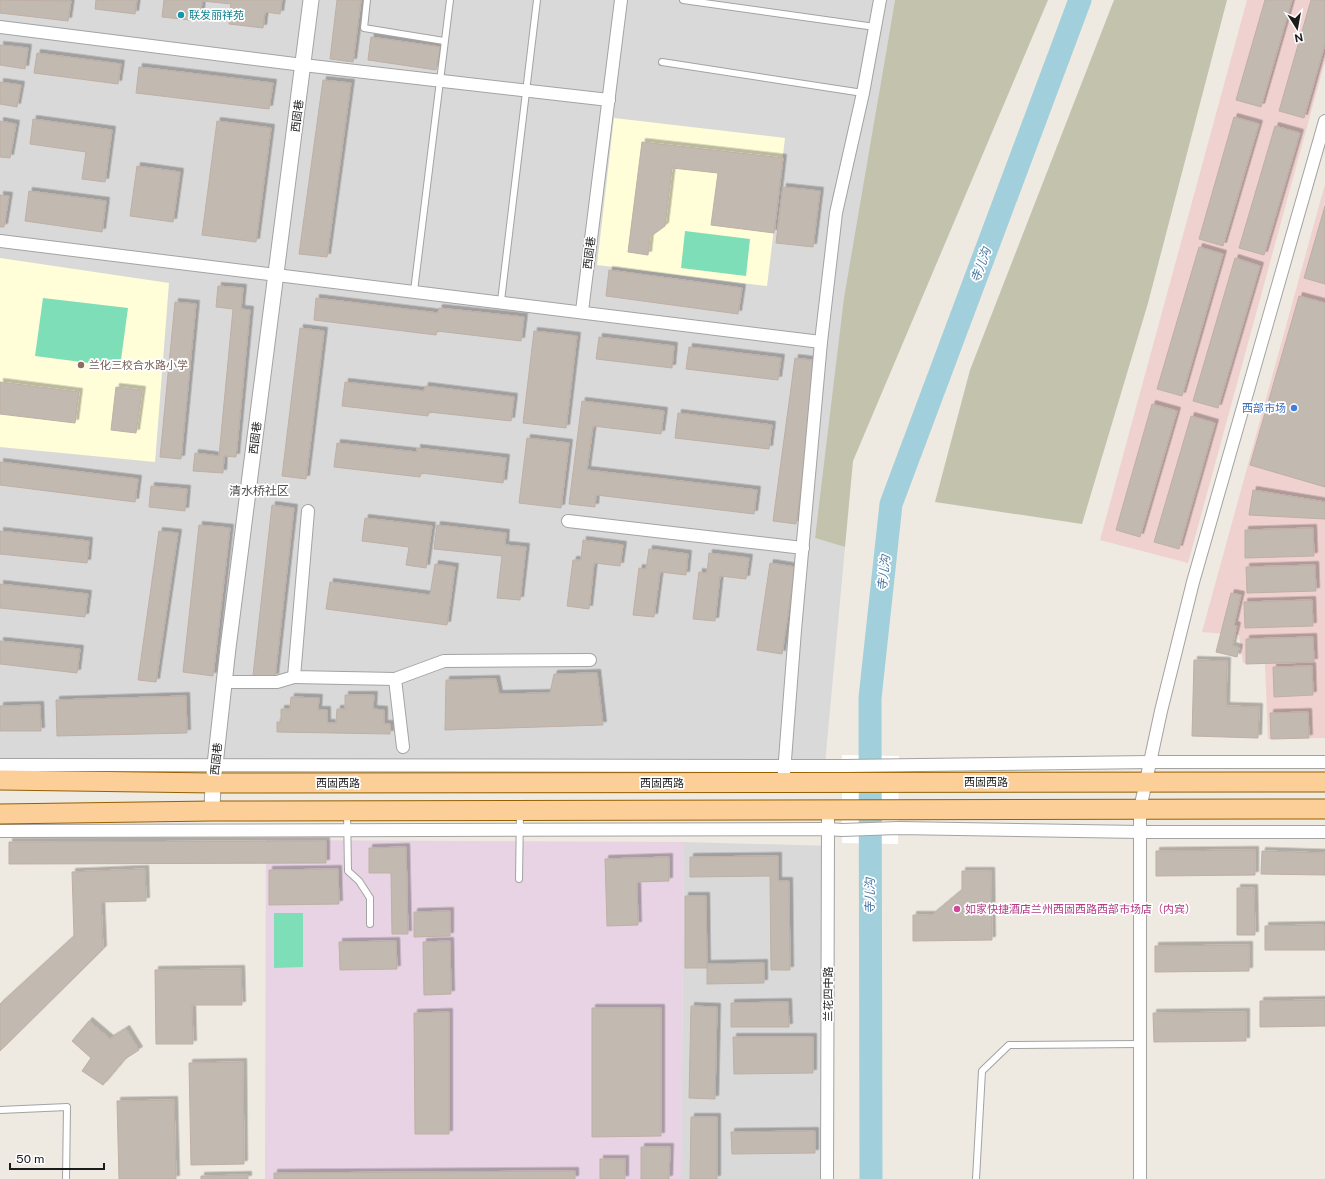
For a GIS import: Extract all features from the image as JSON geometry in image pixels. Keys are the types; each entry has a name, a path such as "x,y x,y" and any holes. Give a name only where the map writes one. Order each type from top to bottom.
{"main road":[{"name":"西固西路","path":"0,780 214,774 899,774 1146,782 1325,782"},
{"path":"0,814 212,810 835,810 898,819 1140,809 1325,809"}],"street":[{"name":"西固巷","path":"212,810 214,774 224,682 311,0"},
{"name":"西固巷","path":"582,311 621,0"},
{"path":"784,774 821,342 836,213 863,93 880,0"},
{"path":"0,27 303,65 609,100"},
{"path":"1140,1179 1140,809 1161,711 1193,582 1325,121"},
{"path":"0,241 501,301 821,342"},
{"path":"294,677 308,511"},
{"path":"568,521 803,548"},
{"path":"224,682 277,682 294,677 395,679 444,660 590,660"},
{"path":"395,679 403,747"},
{"path":"899,774 1150,762 1325,762"},
{"path":"0,765 214,774"},
{"name":"兰花四中路","path":"827,1179 828,828 835,810"},
{"path":"0,831 828,828 842,830 898,819 1140,832 1325,832"}],"lane":[{"path":"367,0 364,28 444,41"},
{"path":"414,291 450,0"},
{"path":"501,301 537,0"},
{"path":"683,0 875,27"},
{"path":"662,62 863,93"},
{"path":"347,810 348,871 359,881 370,898 370,924"},
{"path":"519,879 520,810"},
{"path":"976,1179 982,1071 1008,1045 1139,1044"},
{"path":"0,1110 67,1107 66,1179"}],"shaded area":[{"path":"0,0 895,0 879,93 815,538 845,547 824,775 0,758"},
{"path":"895,0 1048,0 853,461 845,547 815,538 844,298"},
{"path":"1114,0 1227,0 1148,303 1082,524 935,502 970,370"},
{"path":"1247,0 1325,0 1325,61 1188,563 1100,540"},
{"path":"614,118 785,138 767,286 597,265"},
{"name":"西部市场","path":"1325,184 1325,738 1268,739 1265,664 1243,663 1239,635 1202,632"},
{"name":"兰化三校合水路小学","path":"0,258 169,283 155,462 0,447"},
{"path":"266,840 684,842 681,1179 265,1179"},
{"path":"684,842 833,846 830,1179 681,1179"}],"green space":[{"path":"685,231 750,239 746,276 681,268"},
{"path":"43,298 128,308 120,367 35,356"},
{"path":"274,913 303,913 303,967 274,968"}],"pier":[{"path":"842,755 899,756 898,844 842,843"}],"building":[{"path":"0,0 71,1 68,21 0,13"},
{"path":"96,0 137,0 135,14 95,9"},
{"name":"联发丽祥苑","path":"164,0 282,0 280,14 265,12 263,28 229,24 231,4 202,1 200,21 162,17"},
{"path":"337,0 361,0 353,62 330,59"},
{"path":"1265,0 1292,0 1261,107 1236,100"},
{"path":"1311,0 1325,0 1325,44 1304,118 1279,111"},
{"path":"371,37 440,47 436,70 368,60"},
{"path":"0,45 28,48 25,69 0,65"},
{"path":"37,53 121,64 118,84 34,73"},
{"path":"139,67 273,83 269,109 136,93"},
{"path":"323,80 351,83 327,257 299,254"},
{"path":"0,82 21,85 17,107 0,104"},
{"path":"1234,117 1259,124 1223,246 1199,239"},
{"path":"33,119 112,130 105,182 82,179 86,152 30,144"},
{"path":"0,121 16,124 10,158 0,157"},
{"path":"217,121 271,128 256,242 202,235"},
{"path":"1275,126 1300,133 1264,255 1239,248"},
{"path":"642,142 783,158 774,233 711,225 718,173 672,168 665,226 650,237 648,255 628,252"},
{"path":"137,166 180,172 173,222 130,216"},
{"path":"783,187 820,191 813,247 776,243"},
{"path":"29,191 106,201 102,232 25,221"},
{"path":"0,195 9,196 4,227 0,227"},
{"path":"1325,206 1325,284 1304,278"},
{"path":"1199,247 1223,254 1182,396 1157,389"},
{"path":"1235,258 1260,266 1218,408 1193,401"},
{"path":"609,270 742,288 738,314 606,296"},
{"path":"218,286 243,288 241,309 250,310 236,457 224,456 223,473 193,471 195,453 219,456 233,309 216,307"},
{"path":"1299,296 1325,303 1325,487 1250,465"},
{"path":"316,298 438,313 439,308 524,317 521,341 437,331 436,335 314,320"},
{"path":"175,302 196,304 181,459 160,457"},
{"path":"300,328 324,331 306,479 282,476"},
{"path":"534,331 577,336 566,428 523,423"},
{"path":"599,337 674,346 672,368 596,359"},
{"path":"689,347 781,358 778,380 686,369"},
{"path":"795,358 819,361 796,524 773,521"},
{"path":"0,382 79,392 75,423 0,414"},
{"path":"345,382 424,391 425,386 514,397 511,421 429,412 428,416 342,406"},
{"path":"116,387 142,390 136,433 111,430"},
{"path":"582,401 664,411 661,434 593,426 587,470 757,490 754,514 596,495 595,507 569,504"},
{"path":"1152,404 1177,411 1140,537 1116,530"},
{"path":"678,413 772,425 769,449 675,438"},
{"path":"1191,416 1215,423 1179,549 1154,542"},
{"path":"527,438 569,443 561,508 519,503"},
{"path":"337,443 417,452 417,448 506,458 503,483 421,473 420,477 334,467"},
{"path":"0,462 138,479 135,502 0,485"},
{"path":"151,486 187,489 185,511 149,507"},
{"path":"1253,490 1325,502 1325,519 1249,515"},
{"path":"272,505 294,508 275,677 253,675"},
{"path":"365,518 432,526 426,568 406,565 409,547 362,541"},
{"path":"199,525 230,528 213,676 183,672"},
{"path":"437,525 506,533 505,545 526,547 520,600 497,598 502,556 434,549"},
{"path":"1313,528 1314,556 1245,558 1245,530"},
{"path":"0,531 89,541 87,563 0,554"},
{"path":"159,531 178,533 156,682 138,680"},
{"path":"583,540 623,545 620,566 594,563 589,609 567,606 573,560 581,560"},
{"path":"649,549 688,554 686,575 660,572 654,617 633,615 639,568 646,569"},
{"path":"709,553 749,558 746,579 720,576 715,621 693,619 699,572 707,573"},
{"path":"770,563 795,567 782,654 757,650"},
{"path":"435,564 455,567 447,625 326,609 330,582 430,595"},
{"path":"1315,565 1316,591 1247,593 1246,567"},
{"path":"0,584 88,594 85,617 0,608"},
{"path":"1231,593 1241,595 1234,625 1237,626 1232,646 1239,648 1237,657 1216,652"},
{"path":"1312,600 1313,626 1245,628 1244,602"},
{"path":"1313,637 1314,662 1246,664 1246,639"},
{"path":"0,641 80,649 77,673 0,664"},
{"path":"1194,660 1227,661 1226,706 1259,707 1258,738 1192,736"},
{"path":"1312,666 1313,695 1274,697 1273,667"},
{"path":"597,673 603,725 445,730 446,680 496,679 499,694 550,693 554,674"},
{"path":"345,695 374,695 373,709 384,710 384,724 390,724 390,734 277,732 277,722 281,722 281,709 290,709 291,697 319,698 318,710 327,710 327,723 336,723 337,709 345,709"},
{"path":"186,696 187,733 57,736 56,700"},
{"path":"40,705 41,731 0,731 0,706"},
{"path":"1308,712 1309,738 1271,739 1270,713"},
{"path":"326,841 326,863 9,864 9,842"},
{"path":"406,847 408,934 392,934 391,873 369,873 369,848"},
{"path":"1255,850 1255,875 1156,876 1156,851"},
{"path":"1262,851 1325,853 1325,875 1261,874"},
{"path":"778,856 778,881 789,881 790,970 771,970 770,876 690,877 690,857"},
{"path":"669,857 669,881 637,882 638,925 607,926 605,859"},
{"path":"145,869 146,901 101,902 103,949 0,1051 0,1004 74,936 72,872"},
{"path":"338,869 339,904 269,905 269,870"},
{"path":"962,871 991,871 992,940 913,941 913,915 932,915 962,890"},
{"path":"1237,888 1254,888 1255,935 1237,935"},
{"path":"685,896 706,896 707,968 685,968"},
{"path":"450,911 450,936 414,937 414,912"},
{"path":"1324,925 1325,950 1265,950 1265,926"},
{"path":"396,941 397,969 340,970 339,942"},
{"path":"450,941 451,994 424,995 423,942"},
{"path":"1249,945 1249,971 1155,972 1155,946"},
{"path":"764,963 764,983 707,984 707,964"},
{"path":"241,969 242,1005 192,1005 193,1044 156,1044 155,970"},
{"path":"1325,1000 1325,1026 1260,1027 1260,1001"},
{"path":"788,1002 789,1027 731,1027 731,1003"},
{"path":"691,1006 717,1007 715,1099 689,1098"},
{"path":"592,1008 661,1008 661,1136 592,1137"},
{"path":"449,1012 449,1134 415,1134 414,1013"},
{"path":"1246,1012 1246,1041 1154,1042 1153,1013"},
{"path":"89,1021 110,1039 126,1029 139,1050 125,1059 103,1085 82,1071 91,1058 72,1041"},
{"path":"733,1037 813,1037 813,1073 734,1074"},
{"path":"243,1062 244,1164 191,1165 189,1063"},
{"path":"174,1100 176,1179 119,1179 117,1101"},
{"path":"691,1117 717,1117 717,1179 690,1179"},
{"path":"815,1131 815,1153 732,1154 731,1132"},
{"path":"641,1147 670,1147 669,1179 641,1179"},
{"path":"600,1159 625,1159 625,1179 600,1179"},
{"path":"575,1171 575,1179 274,1179 274,1173"},
{"path":"248,1175 248,1179 201,1179 201,1176"}],"waterway":[{"name":"寺儿沟","path":"871,1179 870,698 891,504 1080,0"}],"place":[{"name":"联发丽祥苑","path":"181,15"},
{"name":"兰化三校合水路小学","path":"81,365"},
{"name":"西部市场","path":"1294,408"},
{"name":"如家快捷酒店兰州西固西路西部市场店（内宾）","path":"957,909"}],"district":[{"name":"清水桥社区","path":"259,491"}]}
